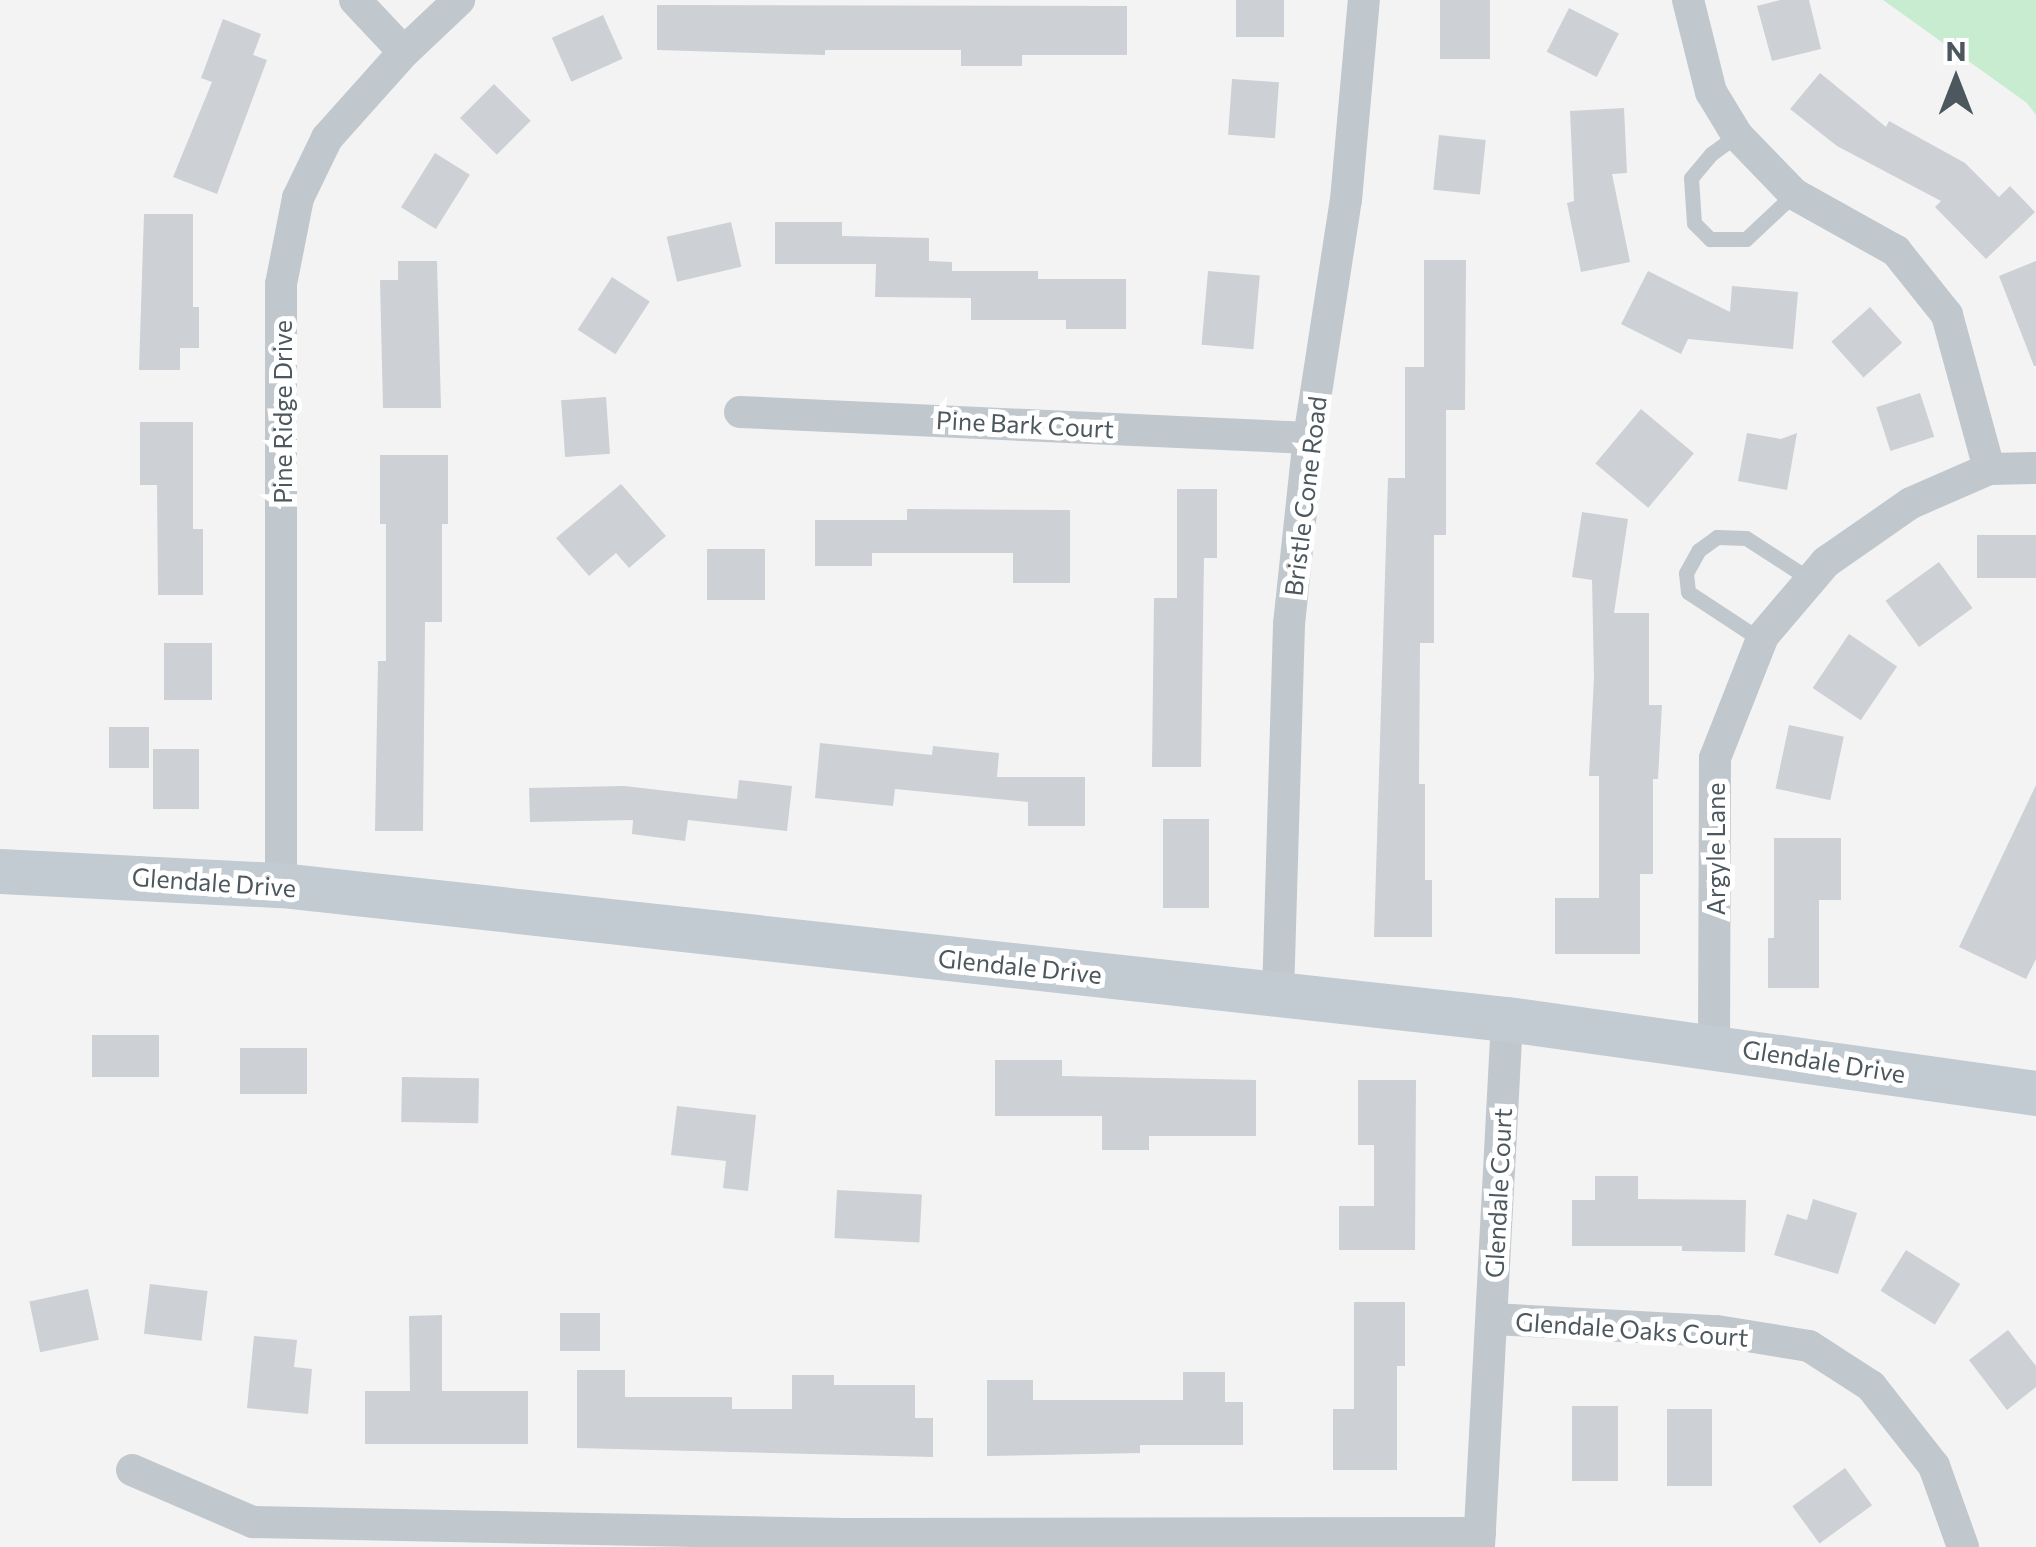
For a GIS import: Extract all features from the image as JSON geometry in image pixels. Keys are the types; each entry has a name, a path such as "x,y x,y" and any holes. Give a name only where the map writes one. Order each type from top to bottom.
{"street":[{"path":"355,0 404,52"},
{"name":"Pine Ridge Drive","path":"281,885 281,284 298,198 327,138 404,52 459,0"},
{"name":"Bristle Cone Road","path":"1278,995 1289,624 1309,438 1346,200 1364,0"},
{"path":"1688,0 1712,92 1738,135 1794,194 1896,251 1948,315 1989,469"},
{"name":"Pine Bark Court","path":"740,412 1309,438"},
{"name":"Argyle Lane","path":"1714,1044 1715,758 1761,640 1826,562 1911,503 1989,469 2036,468"},
{"name":"Glendale Drive","path":"0,871 281,885 1507,1018 1714,1044 2036,1093"},
{"name":"Glendale Court","path":"1479,1540 1507,1018"},
{"name":"Glendale Oaks Court","path":"1492,1319 1717,1331 1810,1346 1871,1386 1934,1466 1963,1547"},
{"path":"132,1470 253,1522 843,1534 1479,1540"}],"lane":[{"path":"1738,135 1710,154 1690,178 1694,223 1710,239 1746,239 1794,194"},
{"path":"1761,640 1688,592 1686,573 1699,550 1718,536 1746,538 1811,580"}],"green space":[{"path":"1883,0 2036,0 2036,115 2027,103"}],"building":[{"path":"1236,0 1284,0 1284,37 1236,37"},
{"path":"1440,0 1490,0 1490,59 1440,59"},
{"path":"1780,0 1809,0 1821,49 1772,61 1757,6"},
{"path":"657,5 1127,6 1127,55 1022,55 1022,66 961,66 961,50 825,50 825,55 657,50"},
{"path":"1569,8 1619,33 1597,77 1547,52"},
{"path":"603,15 623,59 571,82 552,38"},
{"path":"223,19 261,34 253,55 267,60 217,194 173,177 212,82 201,78"},
{"path":"1820,73 1886,127 1889,121 1965,163 1999,197 2010,186 2035,212 1986,259 1935,207 1941,201 1837,146 1790,109"},
{"path":"1232,79 1279,82 1275,138 1228,135"},
{"path":"494,84 531,121 497,155 460,118"},
{"path":"1624,108 1627,173 1612,174 1630,262 1581,272 1567,203 1574,201 1570,111"},
{"path":"1439,135 1486,140 1480,195 1433,190"},
{"path":"435,153 470,175 436,229 401,207"},
{"path":"144,214 193,214 193,307 199,307 199,348 180,348 180,370 139,370"},
{"path":"731,222 741,267 677,282 667,237"},
{"path":"775,222 842,222 842,236 929,238 929,261 952,262 952,271 1038,271 1038,279 1126,279 1126,329 1066,329 1066,320 971,320 971,298 875,297 876,264 775,264"},
{"path":"1424,260 1466,260 1465,410 1446,410 1446,535 1434,535 1434,643 1420,643 1419,784 1425,784 1425,880 1432,880 1432,937 1374,937 1388,478 1405,478 1405,367 1424,367"},
{"path":"398,261 437,261 441,408 383,408 380,280 398,280"},
{"path":"2036,261 2036,366 2034,366 1999,276"},
{"path":"1208,271 1260,276 1253,349 1202,345"},
{"path":"1648,271 1730,312 1732,286 1798,292 1793,349 1688,339 1681,354 1621,324"},
{"path":"612,277 650,302 615,354 578,330"},
{"path":"1870,307 1902,343 1863,377 1831,342"},
{"path":"1920,393 1934,437 1890,451 1876,407"},
{"path":"606,397 610,454 565,457 561,400"},
{"path":"1641,409 1694,453 1648,508 1595,463"},
{"path":"140,422 193,422 193,529 203,529 203,595 158,595 157,485 140,485"},
{"path":"1747,433 1781,439 1797,433 1787,490 1738,481"},
{"path":"380,455 448,455 448,524 442,524 442,622 425,622 423,831 375,831 378,661 386,661 386,524 380,524"},
{"path":"621,484 666,536 629,568 616,553 589,576 556,538"},
{"path":"1177,489 1217,489 1217,558 1204,558 1201,767 1152,767 1154,598 1177,598"},
{"path":"907,509 1070,510 1070,583 1013,583 1013,553 872,553 872,566 815,566 815,520 907,520"},
{"path":"1582,512 1628,519 1614,613 1649,613 1649,705 1662,705 1658,779 1653,779 1653,874 1640,874 1640,954 1555,954 1555,898 1599,898 1599,776 1589,776 1594,677 1592,580 1572,577"},
{"path":"1977,535 2036,535 2036,578 1977,578"},
{"path":"707,549 765,549 765,600 707,600"},
{"path":"1939,562 1973,608 1919,647 1886,601"},
{"path":"1849,634 1897,666 1861,720 1813,688"},
{"path":"164,643 212,643 212,700 164,700"},
{"path":"1789,725 1844,737 1830,800 1775,789"},
{"path":"109,727 149,727 149,768 109,768"},
{"path":"820,743 932,755 933,746 999,753 997,777 1085,777 1085,826 1028,826 1028,802 895,789 893,806 815,798"},
{"path":"153,749 199,749 199,809 153,809"},
{"path":"739,780 792,786 787,831 688,820 685,841 632,834 633,820 530,822 529,788 624,786 737,799"},
{"path":"2036,785 2036,959 2026,979 1959,947"},
{"path":"1163,819 1209,819 1209,908 1163,908"},
{"path":"1774,838 1841,838 1841,900 1819,900 1819,988 1768,988 1768,938 1774,938"},
{"path":"92,1035 159,1035 159,1077 92,1077"},
{"path":"240,1048 307,1048 307,1094 240,1094"},
{"path":"995,1060 1062,1060 1062,1076 1256,1080 1256,1136 1149,1136 1149,1150 1102,1150 1102,1116 995,1116"},
{"path":"402,1077 479,1078 478,1123 401,1122"},
{"path":"1358,1080 1416,1080 1415,1250 1339,1250 1339,1206 1374,1206 1374,1145 1358,1145"},
{"path":"677,1106 756,1115 748,1191 723,1188 726,1161 671,1155"},
{"path":"1595,1176 1638,1176 1638,1199 1746,1200 1745,1252 1682,1251 1682,1246 1572,1246 1572,1200 1595,1200"},
{"path":"837,1190 922,1194 919,1242 834,1238"},
{"path":"1813,1199 1857,1213 1838,1274 1774,1255 1787,1214 1807,1220"},
{"path":"1906,1250 1960,1284 1935,1325 1881,1291"},
{"path":"150,1284 208,1291 201,1341 144,1334"},
{"path":"88,1289 99,1340 40,1352 29,1301"},
{"path":"1354,1302 1405,1302 1405,1366 1397,1366 1397,1470 1333,1470 1333,1409 1354,1409"},
{"path":"560,1313 600,1313 600,1351 560,1351"},
{"path":"442,1315 442,1391 528,1391 528,1444 365,1444 365,1391 410,1391 409,1316"},
{"path":"2008,1330 2036,1366 2036,1387 2007,1410 1969,1360"},
{"path":"254,1336 297,1340 294,1367 312,1369 308,1414 247,1408"},
{"path":"577,1370 625,1370 625,1397 732,1397 732,1409 792,1409 792,1375 834,1375 834,1385 915,1385 915,1418 933,1418 933,1457 577,1448"},
{"path":"1183,1372 1225,1372 1225,1402 1243,1402 1243,1445 1140,1445 1140,1453 987,1456 987,1380 1033,1380 1033,1400 1183,1400"},
{"path":"1572,1406 1618,1406 1618,1481 1572,1481"},
{"path":"1667,1409 1712,1409 1712,1486 1667,1486"},
{"path":"1845,1468 1872,1505 1819,1543 1792,1506"}]}
